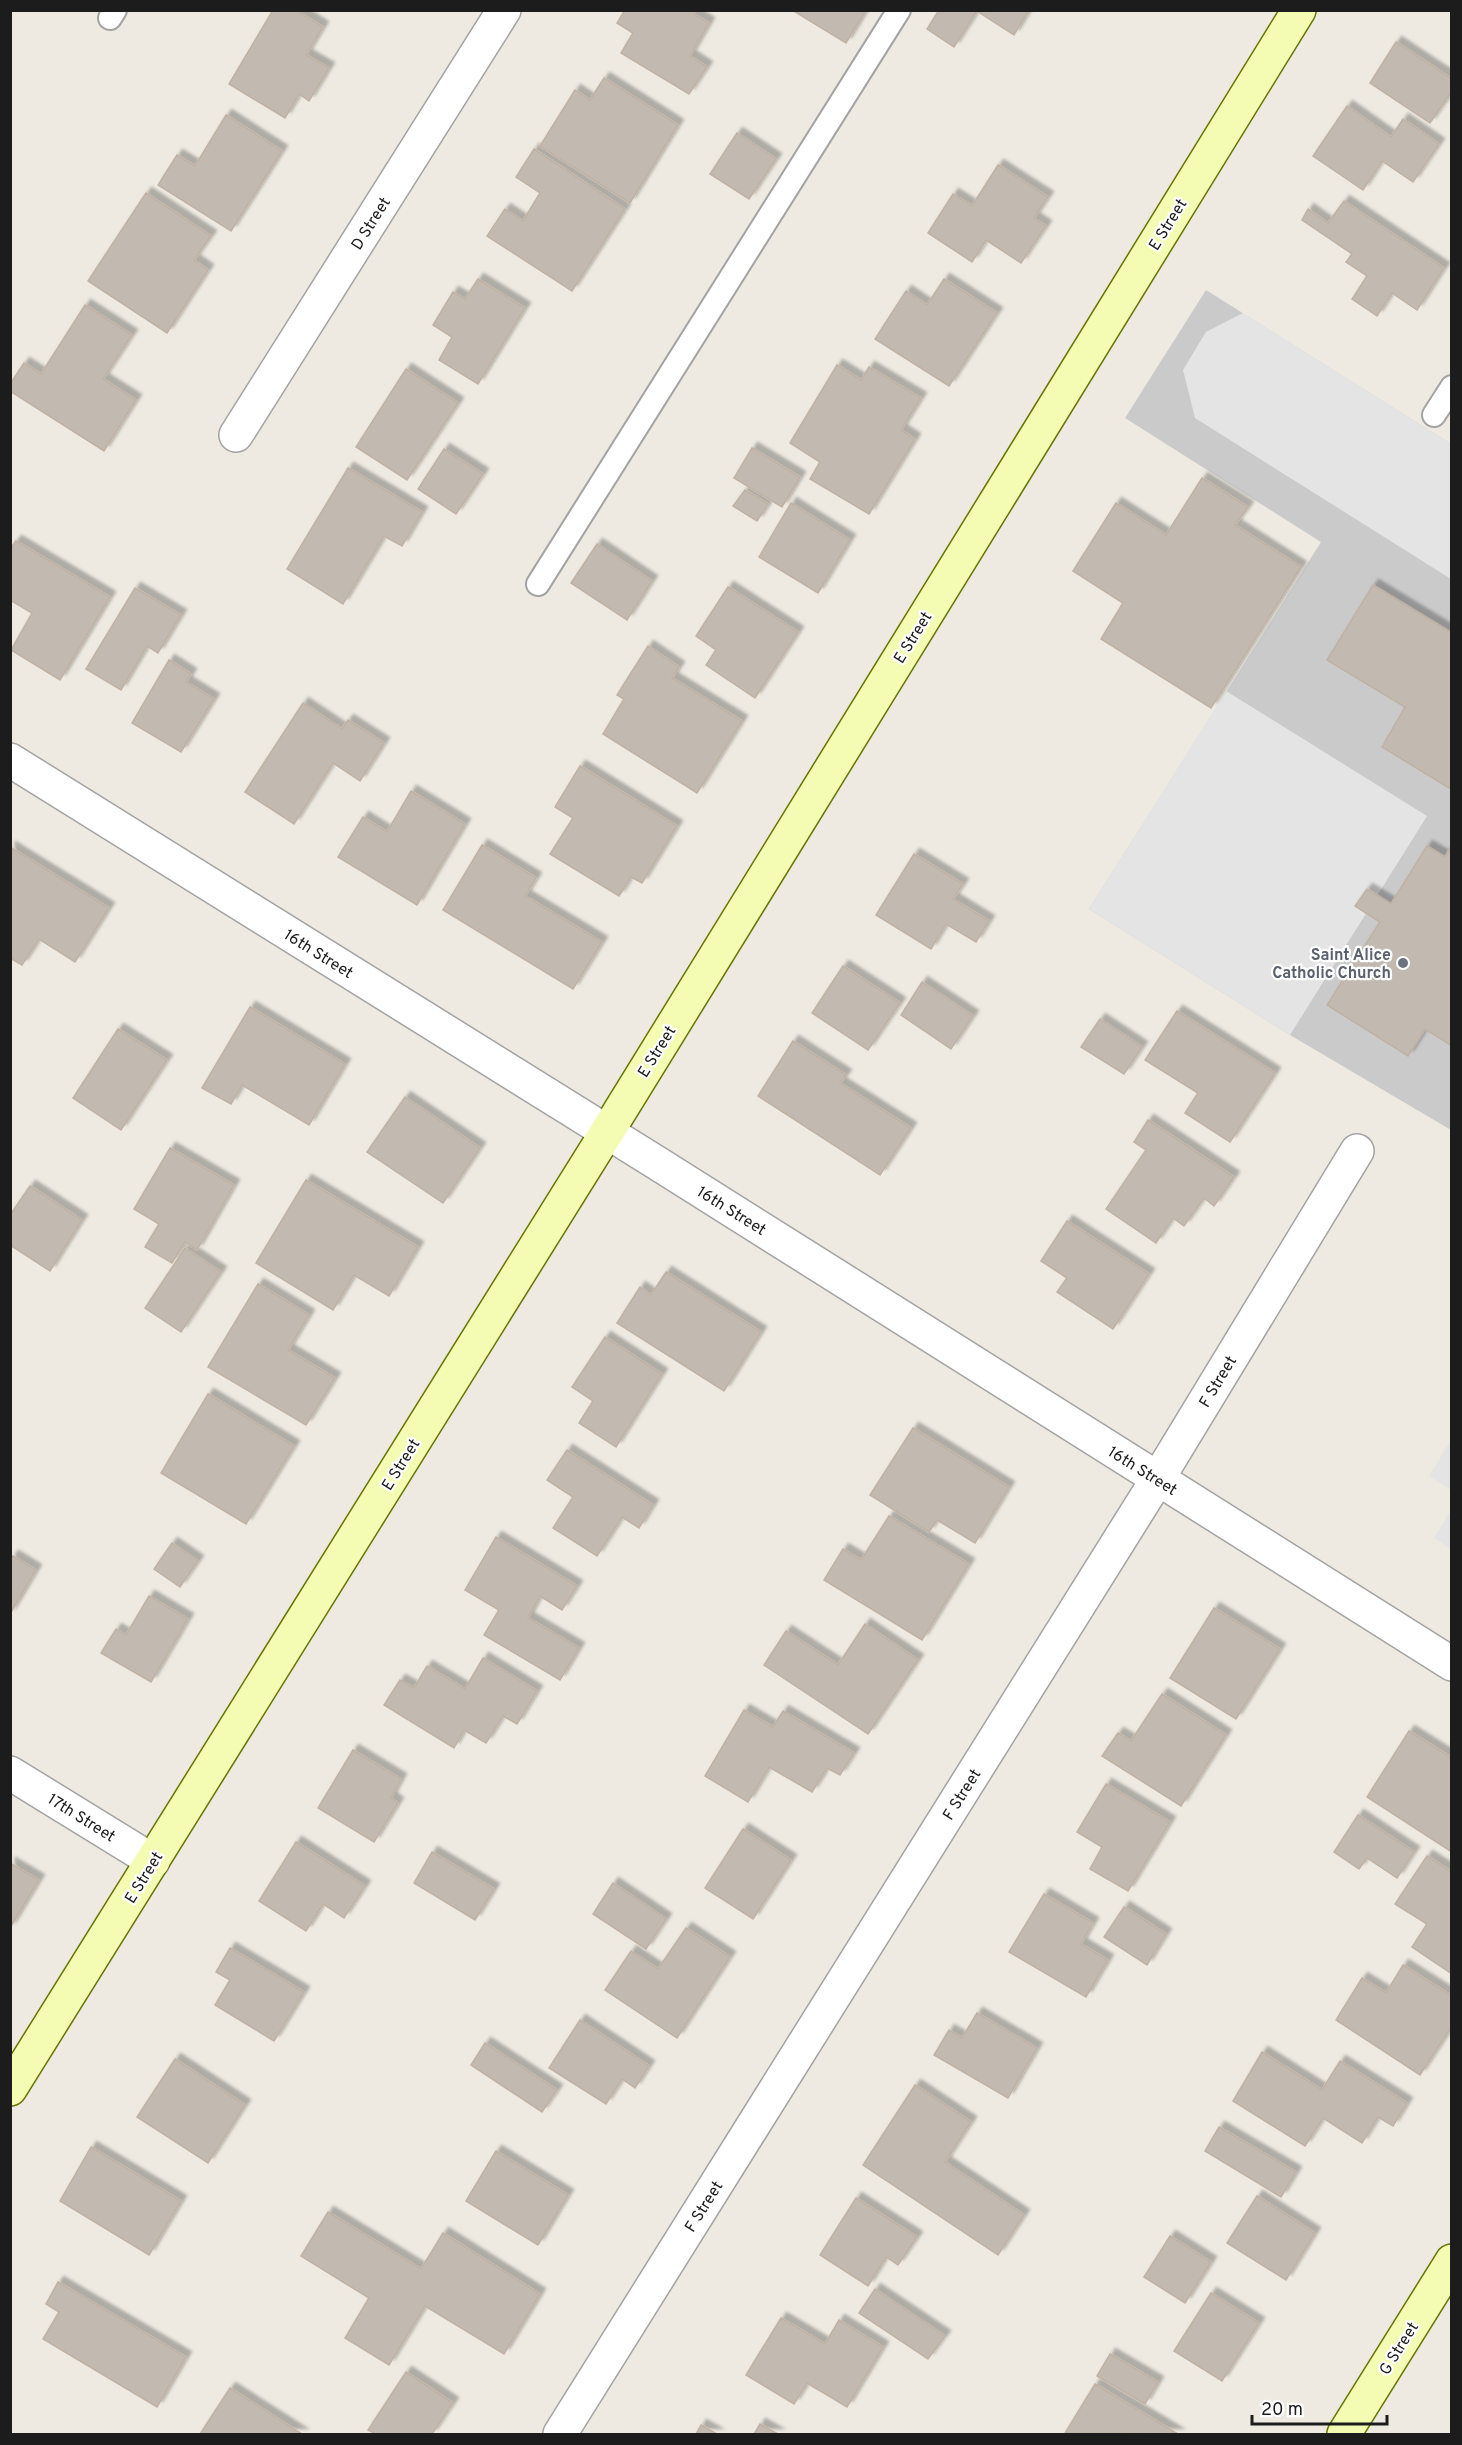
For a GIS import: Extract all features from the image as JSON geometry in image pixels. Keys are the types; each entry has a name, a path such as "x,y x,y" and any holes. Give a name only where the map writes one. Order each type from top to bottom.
{"street":[{"name":"D Street","path":"237,435 504,10"},
{"name":"E Street","path":"10,2089 607,1132 1299,10"},
{"name":"16th Street","path":"10,760 607,1132 1452,1664"},
{"name":"F Street","path":"560,2434 1158,1480 1357,1150"},
{"name":"17th Street","path":"10,1773 153,1861"},
{"name":"G Street","path":"1344,2434 1452,2261"}],"lane":[{"path":"538,584 899,10"},
{"path":"1434,415 1452,387"}],"shaded area":[{"path":"1206,290 1451,444 1451,1130 1290,1035 1089,909 1321,542 1125,418"},
{"path":"1243,313 1451,444 1451,579 1195,418 1183,370 1206,332"},
{"path":"1226,691 1427,816 1290,1035 1089,909"},
{"path":"1451,1440 1451,1490 1429,1476"},
{"path":"1451,1510 1451,1549 1434,1538"}],"building":[{"path":"273,10 296,10 323,27 306,55 329,68 309,101 299,94 285,118 229,84"},
{"path":"625,10 696,10 694,14 709,23 690,56 707,67 689,94 621,53 633,33 617,23"},
{"path":"792,10 866,10 846,43"},
{"path":"939,10 1029,10 1014,35 977,11 954,47 927,29"},
{"path":"1396,42 1452,79 1452,91 1430,123 1370,83"},
{"path":"604,78 678,125 630,203 540,146 575,90 590,100"},
{"path":"1347,106 1391,137 1403,119 1439,144 1413,182 1382,161 1363,190 1313,156"},
{"path":"226,115 282,151 231,231 158,185 177,155 195,166"},
{"path":"737,133 776,159 749,199 710,174"},
{"path":"534,149 625,209 572,291 487,236 505,209 523,221 540,193 516,177"},
{"path":"998,165 1048,197 1034,218 1046,226 1021,263 986,240 972,262 928,233 953,194 972,206"},
{"path":"146,193 211,236 194,260 208,270 167,333 88,281"},
{"path":"1344,201 1444,268 1417,310 1392,293 1377,316 1352,299 1367,276 1346,262 1352,254 1302,220 1308,209 1328,223"},
{"path":"478,279 525,308 478,384 439,360 452,337 433,325 453,292 465,299"},
{"path":"944,279 997,313 949,386 875,339 906,291 927,305"},
{"path":"85,305 132,335 103,379 136,400 104,451 10,391 10,384 24,363 41,374"},
{"path":"837,365 861,380 869,367 921,398 901,430 915,439 869,514 810,479 820,462 790,443"},
{"path":"406,369 458,403 407,480 356,447"},
{"path":"752,448 800,477 782,507 734,478"},
{"path":"444,449 483,474 456,514 418,489"},
{"path":"348,468 422,512 402,546 384,536 343,604 287,569"},
{"path":"1202,478 1248,507 1235,525 1301,567 1211,708 1101,639 1123,603 1073,571 1116,503 1166,535"},
{"path":"745,490 768,504 757,521 733,506"},
{"path":"791,503 850,540 818,593 759,557"},
{"path":"16,541 110,597 60,680 11,650 32,613 10,600 10,549"},
{"path":"597,544 652,581 627,620 571,583"},
{"path":"1373,585 1452,633 1452,783 1449,788 1382,747 1405,707 1327,660"},
{"path":"728,587 798,632 755,698 706,665 716,650 696,636"},
{"path":"135,588 181,615 158,653 147,646 121,690 86,669"},
{"path":"648,646 679,667 672,678 742,721 697,793 603,734 624,699 617,695"},
{"path":"169,660 191,674 186,682 214,699 181,752 132,723"},
{"path":"303,703 342,729 348,720 384,743 360,781 333,763 294,824 245,792"},
{"path":"580,766 677,826 642,883 631,877 619,896 550,854 573,818 555,807"},
{"path":"411,791 465,824 417,905 338,857 363,817 387,832"},
{"path":"482,845 536,878 525,896 602,942 573,989 443,910"},
{"name":"Saint Alice Catholic Church","path":"1452,845 1452,1046 1425,1029 1408,1056 1327,1005 1380,922 1355,906 1367,889 1391,904 1427,846 1445,857"},
{"path":"10,847 109,908 75,962 39,939 22,965 10,958"},
{"path":"914,854 963,884 953,899 989,921 976,942 946,924 931,949 876,915"},
{"path":"843,966 900,1003 868,1050 812,1013"},
{"path":"922,982 973,1016 951,1049 901,1015"},
{"path":"250,1007 345,1064 309,1125 242,1085 231,1104 202,1088"},
{"path":"1177,1011 1275,1073 1230,1142 1185,1113 1198,1093 1145,1060"},
{"path":"1100,1019 1142,1047 1124,1074 1081,1047"},
{"path":"118,1029 167,1060 121,1130 73,1098"},
{"path":"793,1041 846,1075 840,1083 911,1128 880,1175 758,1096"},
{"path":"405,1097 480,1148 443,1203 367,1152"},
{"path":"1148,1120 1234,1177 1214,1206 1204,1198 1184,1226 1173,1218 1156,1243 1106,1209 1146,1150 1134,1142"},
{"path":"170,1148 234,1185 197,1250 185,1242 172,1263 145,1247 159,1224 134,1209"},
{"path":"306,1180 418,1247 389,1296 354,1275 333,1310 256,1263"},
{"path":"30,1186 82,1220 50,1271 10,1245 10,1215"},
{"path":"1067,1221 1149,1274 1113,1329 1057,1292 1067,1278 1041,1261"},
{"path":"185,1248 221,1272 181,1332 145,1308"},
{"path":"666,1272 761,1332 724,1391 617,1323 640,1287 651,1295"},
{"path":"258,1284 309,1315 288,1350 335,1378 306,1425 208,1367"},
{"path":"605,1337 662,1374 616,1447 579,1423 593,1401 572,1387"},
{"path":"208,1394 294,1446 246,1524 161,1473"},
{"path":"913,1428 1009,1487 975,1543 937,1520 929,1532 870,1495"},
{"path":"567,1450 653,1505 639,1528 622,1517 597,1556 553,1528 573,1497 547,1480"},
{"path":"889,1516 969,1564 922,1640 824,1580 843,1549 861,1560"},
{"path":"496,1537 577,1586 562,1610 540,1596 528,1618 579,1648 560,1680 484,1635 499,1610 465,1590"},
{"path":"172,1543 198,1561 180,1587 154,1569"},
{"path":"13,1556 36,1570 10,1614 10,1560"},
{"path":"149,1596 188,1619 151,1682 101,1653 116,1629 126,1635"},
{"path":"1214,1608 1280,1649 1236,1719 1170,1678"},
{"path":"865,1624 918,1660 868,1734 764,1665 786,1631 838,1665"},
{"path":"483,1658 537,1691 517,1724 503,1716 486,1743 464,1730 454,1748 384,1705 400,1680 414,1688 427,1666 465,1689"},
{"path":"1162,1694 1226,1735 1181,1806 1102,1756 1118,1733 1131,1741"},
{"path":"744,1710 773,1727 783,1711 854,1753 840,1775 827,1768 812,1792 769,1767 748,1802 705,1776"},
{"path":"1409,1731 1452,1758 1452,1852 1367,1797"},
{"path":"353,1750 401,1779 391,1798 398,1803 374,1842 318,1808"},
{"path":"1106,1784 1170,1822 1128,1891 1090,1869 1102,1847 1077,1832"},
{"path":"1358,1815 1414,1852 1397,1878 1367,1858 1359,1869 1334,1852"},
{"path":"743,1829 791,1860 753,1919 705,1888"},
{"path":"296,1842 365,1886 344,1918 323,1904 306,1931 259,1901"},
{"path":"432,1852 494,1889 475,1920 414,1883"},
{"path":"1427,1856 1452,1872 1452,1974 1412,1947 1427,1924 1395,1904"},
{"path":"10,1863 39,1880 10,1928"},
{"path":"613,1883 666,1919 646,1949 593,1914"},
{"path":"1044,1894 1093,1923 1081,1944 1108,1960 1086,1997 1009,1952"},
{"path":"1124,1907 1166,1934 1147,1965 1104,1937"},
{"path":"686,1928 730,1957 677,2038 605,1990 631,1951 658,1969"},
{"path":"230,1948 304,1992 274,2041 215,2005 230,1980 216,1972"},
{"path":"1403,1965 1452,1996 1452,2026 1420,2075 1336,2020 1362,1978 1386,1993"},
{"path":"977,2013 1037,2048 1008,2098 934,2055 949,2030 962,2038"},
{"path":"580,2020 649,2066 635,2088 622,2079 606,2104 549,2068"},
{"path":"485,2043 557,2090 542,2112 471,2065"},
{"path":"1262,2052 1322,2090 1340,2061 1407,2103 1393,2126 1378,2117 1362,2143 1323,2118 1305,2146 1233,2101"},
{"path":"175,2059 245,2105 208,2163 137,2117"},
{"path":"915,2085 971,2122 945,2162 1024,2215 998,2255 863,2165"},
{"path":"1219,2127 1296,2172 1281,2197 1205,2151"},
{"path":"91,2147 181,2201 149,2255 60,2201"},
{"path":"496,2151 568,2195 538,2245 466,2201"},
{"path":"1257,2196 1315,2233 1286,2280 1227,2243"},
{"path":"856,2198 917,2237 898,2265 886,2257 868,2286 820,2255"},
{"path":"328,2212 421,2269 443,2233 540,2294 504,2354 425,2306 389,2365 345,2338 369,2298 301,2256"},
{"path":"1170,2236 1211,2262 1185,2303 1144,2277"},
{"path":"58,2282 186,2357 157,2407 43,2339 59,2312 46,2304"},
{"path":"875,2289 945,2336 928,2359 859,2313"},
{"path":"1211,2293 1259,2323 1222,2381 1174,2351"},
{"path":"781,2318 825,2344 839,2320 883,2347 847,2407 807,2383 794,2404 746,2375"},
{"path":"1110,2354 1158,2382 1145,2404 1097,2376"},
{"path":"406,2372 453,2403 432,2434 376,2434 368,2430"},
{"path":"1095,2384 1178,2434 1065,2433"},
{"path":"230,2388 302,2434 200,2434"},
{"path":"760,2424 778,2434 754,2434"},
{"path":"701,2425 717,2434 696,2434"}],"place":[{"name":"Saint Alice Catholic Church","path":"1403,963"}]}
